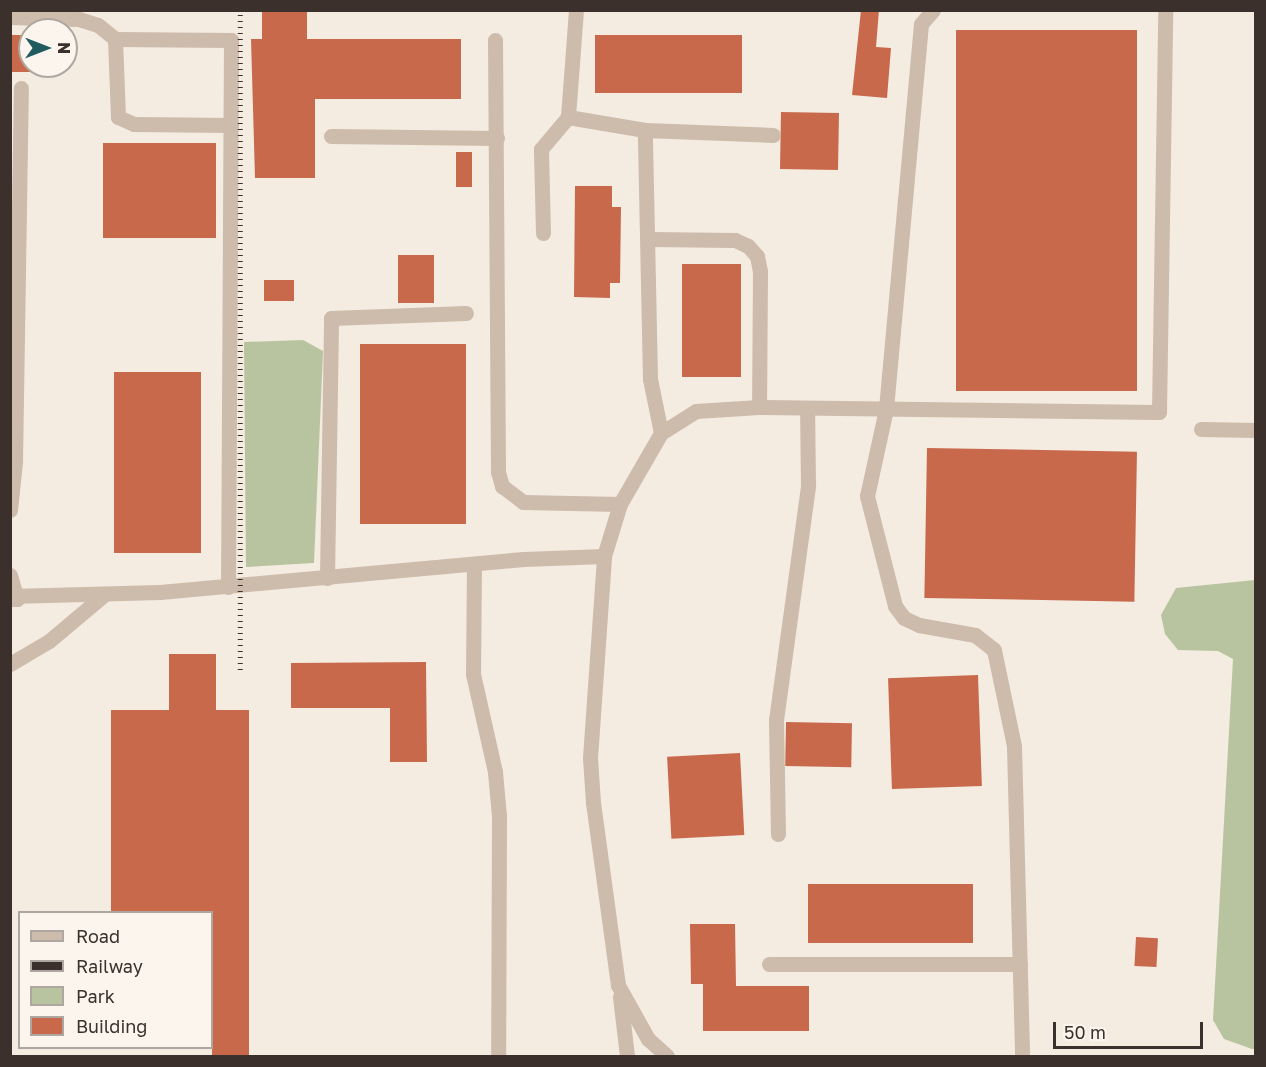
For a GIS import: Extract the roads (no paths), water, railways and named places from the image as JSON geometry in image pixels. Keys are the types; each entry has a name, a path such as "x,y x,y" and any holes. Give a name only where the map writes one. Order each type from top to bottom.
{"street":[{"path":"543,233 542,149 568,117 576,10"},
{"path":"933,10 921,24 886,410 867,496 895,606 904,618 919,625 975,634 994,650 1014,746 1022,1056"},
{"path":"627,1056 590,759 604,556 620,504 661,433 696,411 759,406 886,410 1159,412 1165,10"},
{"path":"10,16 79,19 99,25 115,39 231,40 228,587"},
{"path":"115,39 118,117 134,124 231,125"},
{"path":"495,40 498,472 502,486 523,502 620,504"},
{"path":"10,510 15,450 21,88"},
{"path":"568,117 645,130 773,135"},
{"path":"645,130 649,239 650,379 661,433"},
{"path":"331,136 497,138"},
{"path":"649,239 735,240 748,246 757,256 760,271 759,406"},
{"path":"327,578 331,318 466,313"},
{"path":"778,834 776,720 808,485 807,408"},
{"path":"1201,429 1256,430"},
{"path":"10,575 13,598 228,587 474,564 604,556"},
{"path":"474,564 473,674 495,772 499,816 498,1056"},
{"path":"10,664 49,640 105,594"},
{"path":"768,964 1020,964"},
{"path":"618,985 648,1040 667,1056"}],"railway":[{"path":"240,10 240,670"}]}
